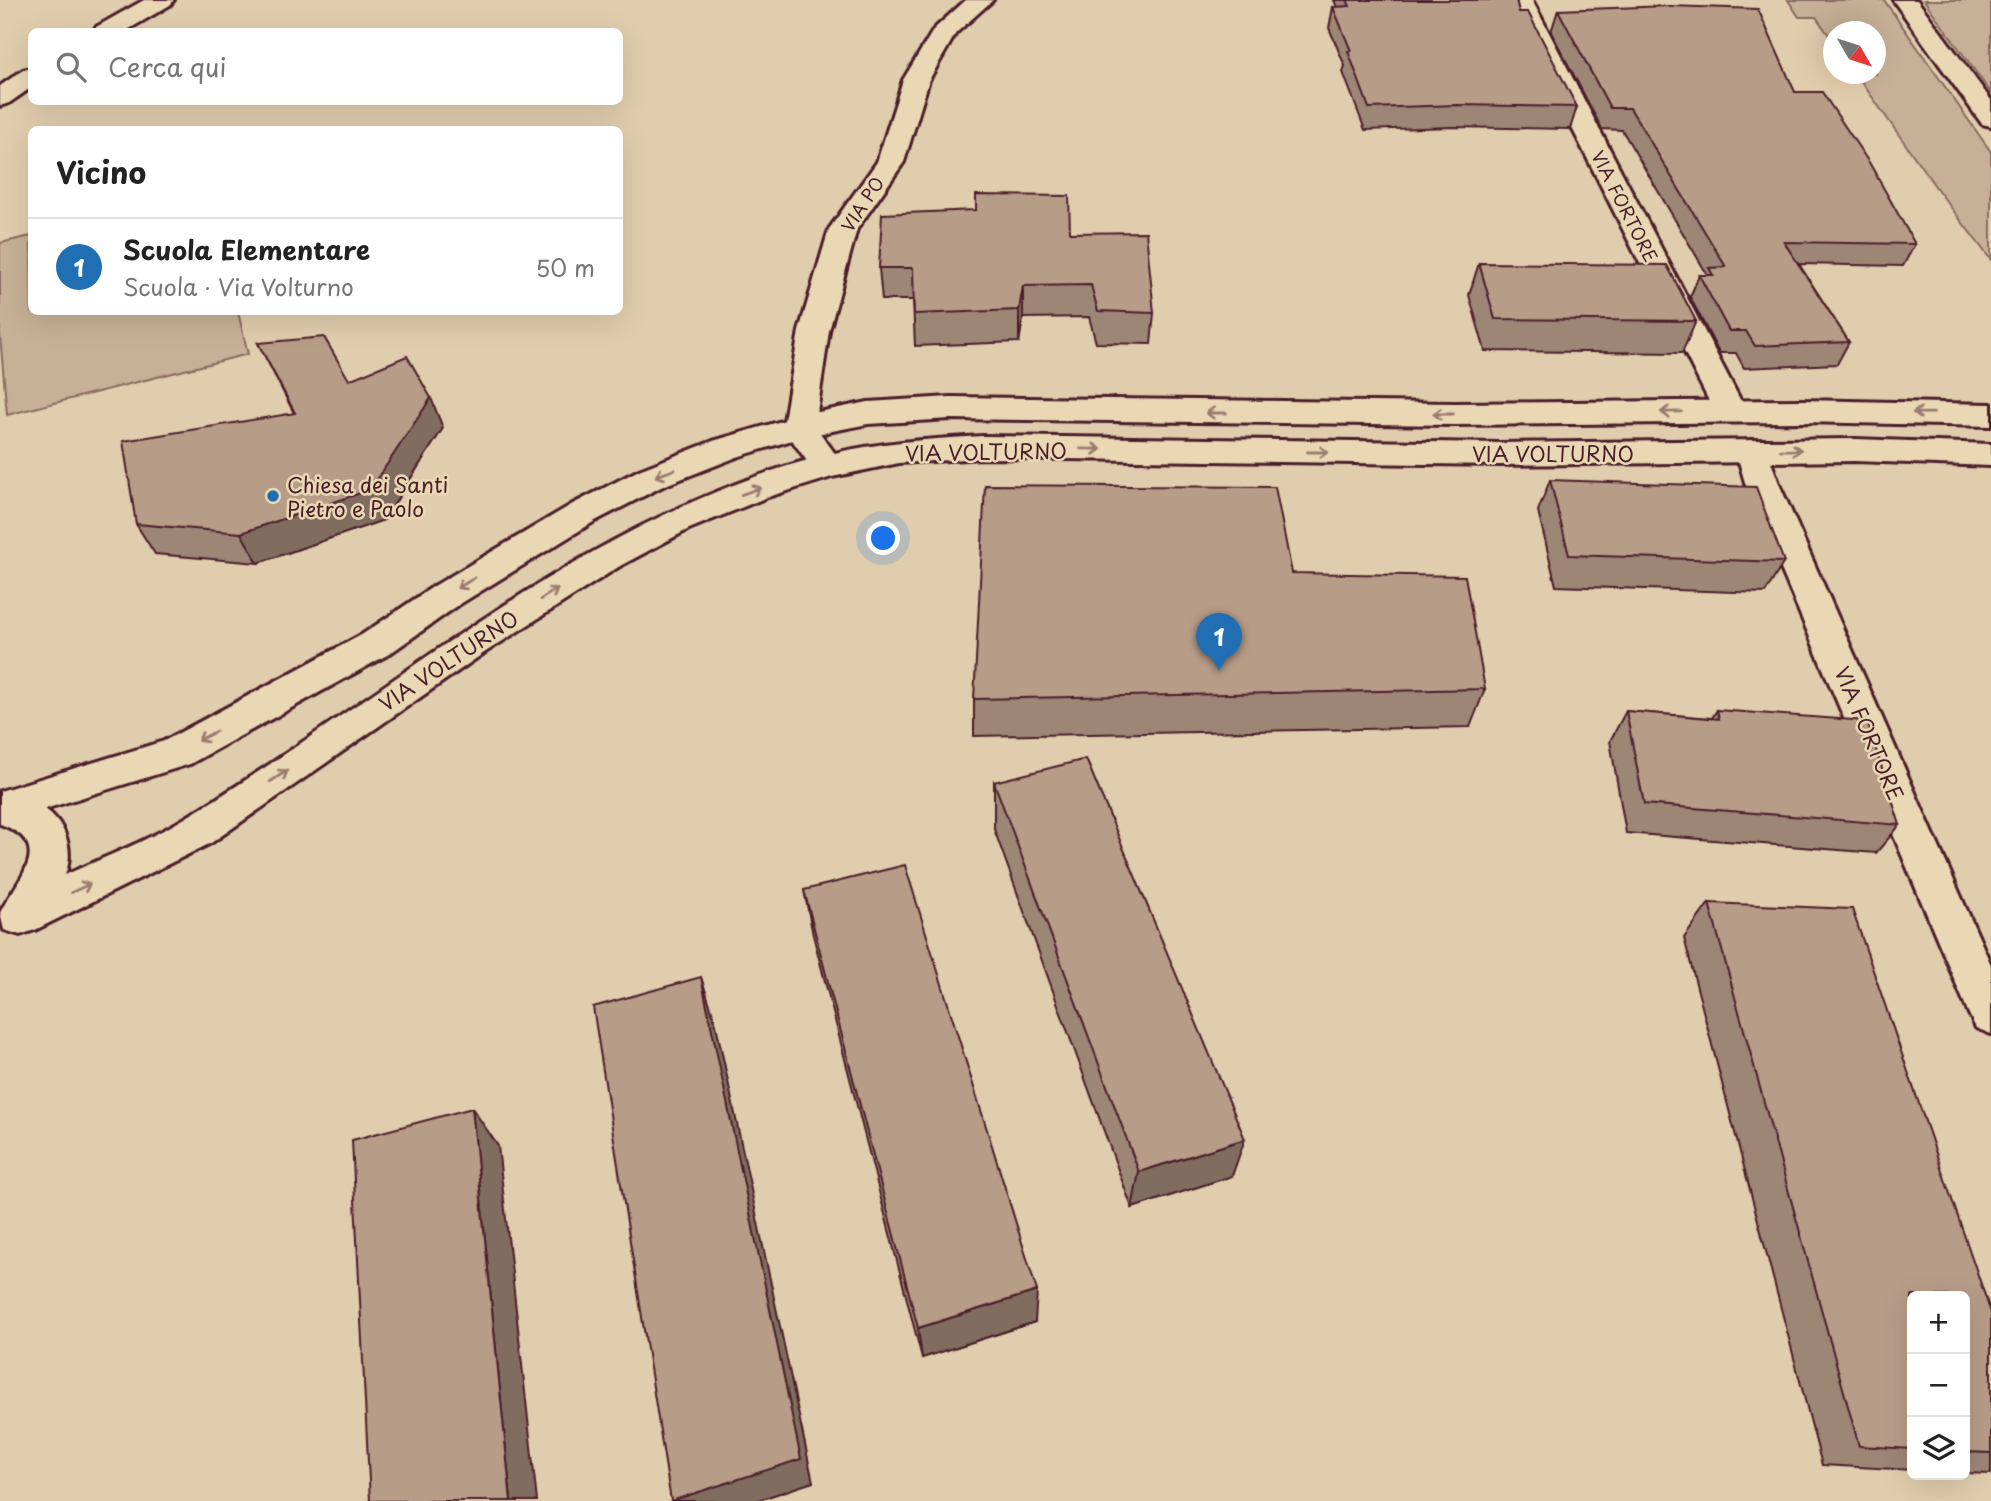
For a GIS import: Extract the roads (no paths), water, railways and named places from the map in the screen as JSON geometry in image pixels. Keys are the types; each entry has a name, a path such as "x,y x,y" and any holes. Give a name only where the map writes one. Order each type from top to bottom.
{"street":[{"path":"112,28 162,0"},
{"name":"VIA PO","path":"799,426 814,331 843,229 890,162 916,80 946,29 981,0"},
{"name":"VIA FORTORE","path":"1520,0 1730,411"},
{"path":"1905,0 1991,118"},
{"path":"0,98 28,78"},
{"name":"VIA VOLTURNO","path":"0,807 176,753 376,644 447,595 583,513 651,478 725,449 799,426 868,413 950,408 1442,414 1730,411 1991,415"},
{"path":"799,426 828,466"},
{"name":"VIA VOLTURNO","path":"10,925 197,831 471,643 608,557 688,516 753,490 828,466 898,452 983,447 1500,454 1854,450 1991,455"},
{"name":"VIA FORTORE","path":"1752,451 1763,486 1991,1014"},
{"name":"VIA VOLTURNO","path":"0,807 24,814 41,827 50,845 49,868 39,892 10,925"}],"place":[{"name":"Chiesa dei Santi Pietro e Paolo","path":"273,496"},
{"name":"Scuola Elementare","path":"1219,671"}]}
